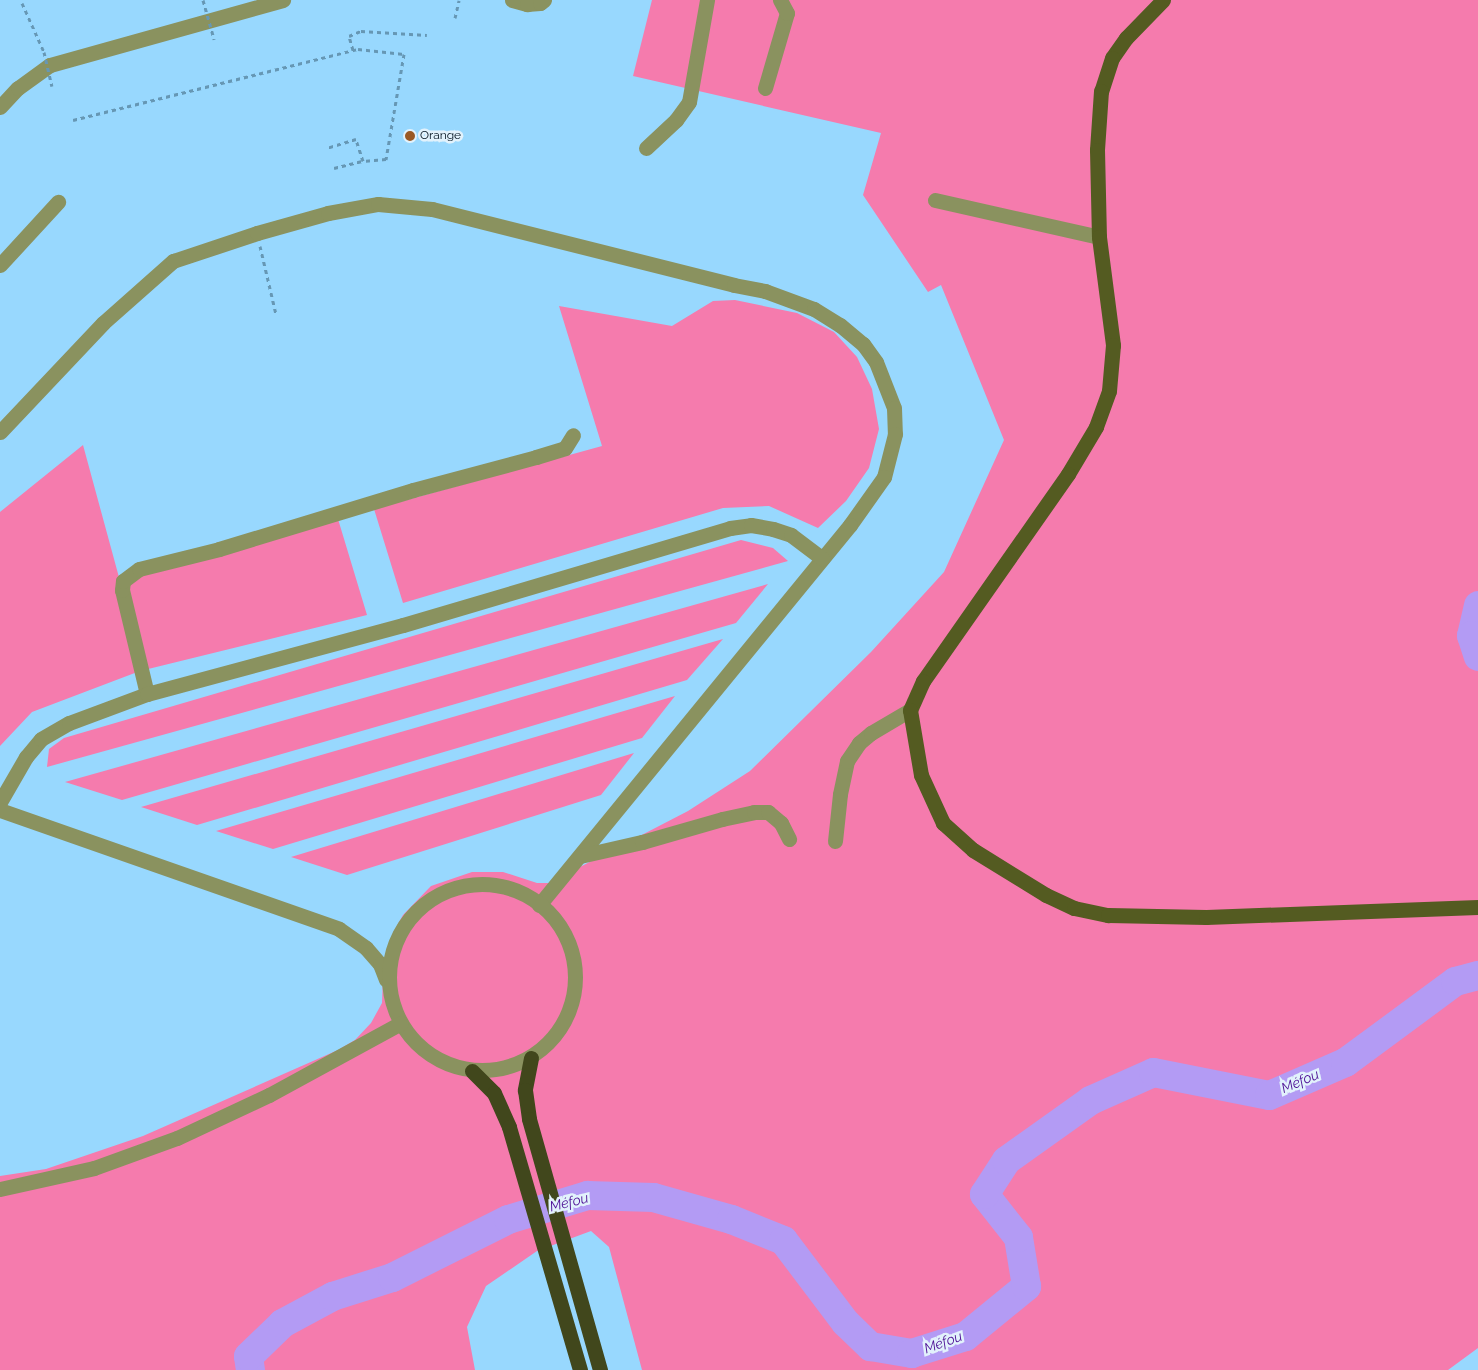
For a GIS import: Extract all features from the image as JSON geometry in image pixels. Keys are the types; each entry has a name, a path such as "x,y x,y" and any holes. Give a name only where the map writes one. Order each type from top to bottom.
{"highway":[{"path":"531,1058 525,1090 528,1119 600,1370"},
{"path":"472,1071 494,1093 508,1127 580,1370"}],"main road":[{"path":"1163,0 1126,38 1112,58 1101,91 1097,150 1098,237 1109,302 1113,345 1109,391 1096,427 1068,474 923,681 910,710 921,775 943,824 973,850 1046,895 1074,908 1108,915 1206,917 1478,907"}],"street":[{"path":"3,98 50,65 283,0"},
{"path":"512,0 526,4 540,3 544,0"},
{"path":"646,148 676,120 689,102 706,0"},
{"path":"765,88 787,13 780,0"},
{"path":"935,200 1098,237"},
{"path":"0,265 58,202"},
{"path":"0,432 103,323 173,261 257,233 328,213 378,204 432,209 734,285 765,291 814,309 840,325 863,344 876,362 894,408 895,434 884,477 856,518 540,905"},
{"path":"147,694 122,590 124,581 139,570 219,549 413,490 543,455 565,448 573,435"},
{"path":"0,802 26,757 41,740 69,723 147,694 403,625 730,528 751,526 773,529 791,535 822,558"},
{"path":"835,841 840,794 847,761 859,743 871,733 910,710"},
{"path":"0,810 339,929 366,948 380,964 400,1023 411,1038 431,1055 455,1067 472,1071 502,1069 531,1058 552,1040 566,1018 574,992 575,965 567,939 553,916 540,905 518,890 486,883 461,886 438,894 412,914 395,941 388,973 389,990"},
{"path":"580,856 642,842 722,819 754,812 768,812 781,823 789,839"},
{"path":"0,1189 94,1168 177,1138 269,1095 400,1023"}],"path":[{"path":"203,0 214,39"},
{"path":"455,18 459,0"},
{"path":"22,3 44,52 52,86"},
{"path":"353,50 349,36 361,31 427,35"},
{"path":"73,120 353,50 404,54 386,160 363,161 334,168"},
{"path":"326,148 356,139 363,161"},
{"path":"257,233 276,314"}],"shaded area":[{"path":"652,0 1478,0 1478,1348 1448,1370 642,1370 609,1247 591,1231 537,1251 486,1286 467,1327 475,1370 0,1370 0,1176 46,1169 143,1136 338,1050 355,1040 371,1023 382,1003 383,975 394,931 403,915 431,886 472,872 503,872 537,883 549,883 688,811 750,771 871,652 944,572 1004,440 941,285 928,292 863,195 881,133 633,76"},
{"path":"735,300 797,313 834,332 857,357 872,389 879,429 869,468 846,501 818,528 769,506 723,508 403,603 374,509 602,446 559,306 672,326 713,301"},
{"path":"83,445 120,581 338,519 367,615 140,671 32,712 0,746 0,512"},
{"path":"741,540 773,548 788,561 47,767 49,749 64,738"},
{"path":"768,584 736,623 122,800 65,782"},
{"path":"723,639 687,680 197,825 141,807"},
{"path":"675,696 642,738 273,849 216,831"},
{"path":"634,753 601,795 347,875 291,857"}],"waterway":[{"name":"Méfou","path":"1478,605 1471,635 1478,656"},
{"name":"Méfou","path":"250,1370 248,1356 282,1323 332,1296 392,1277 508,1219 587,1195 653,1197 731,1219 783,1240 845,1322 870,1346 911,1353 965,1336 1026,1286 1018,1237 984,1194 1006,1160 1090,1100 1153,1072 1269,1095 1345,1062 1455,981 1478,975"}],"place":[{"name":"Orange","path":"410,136"}]}
